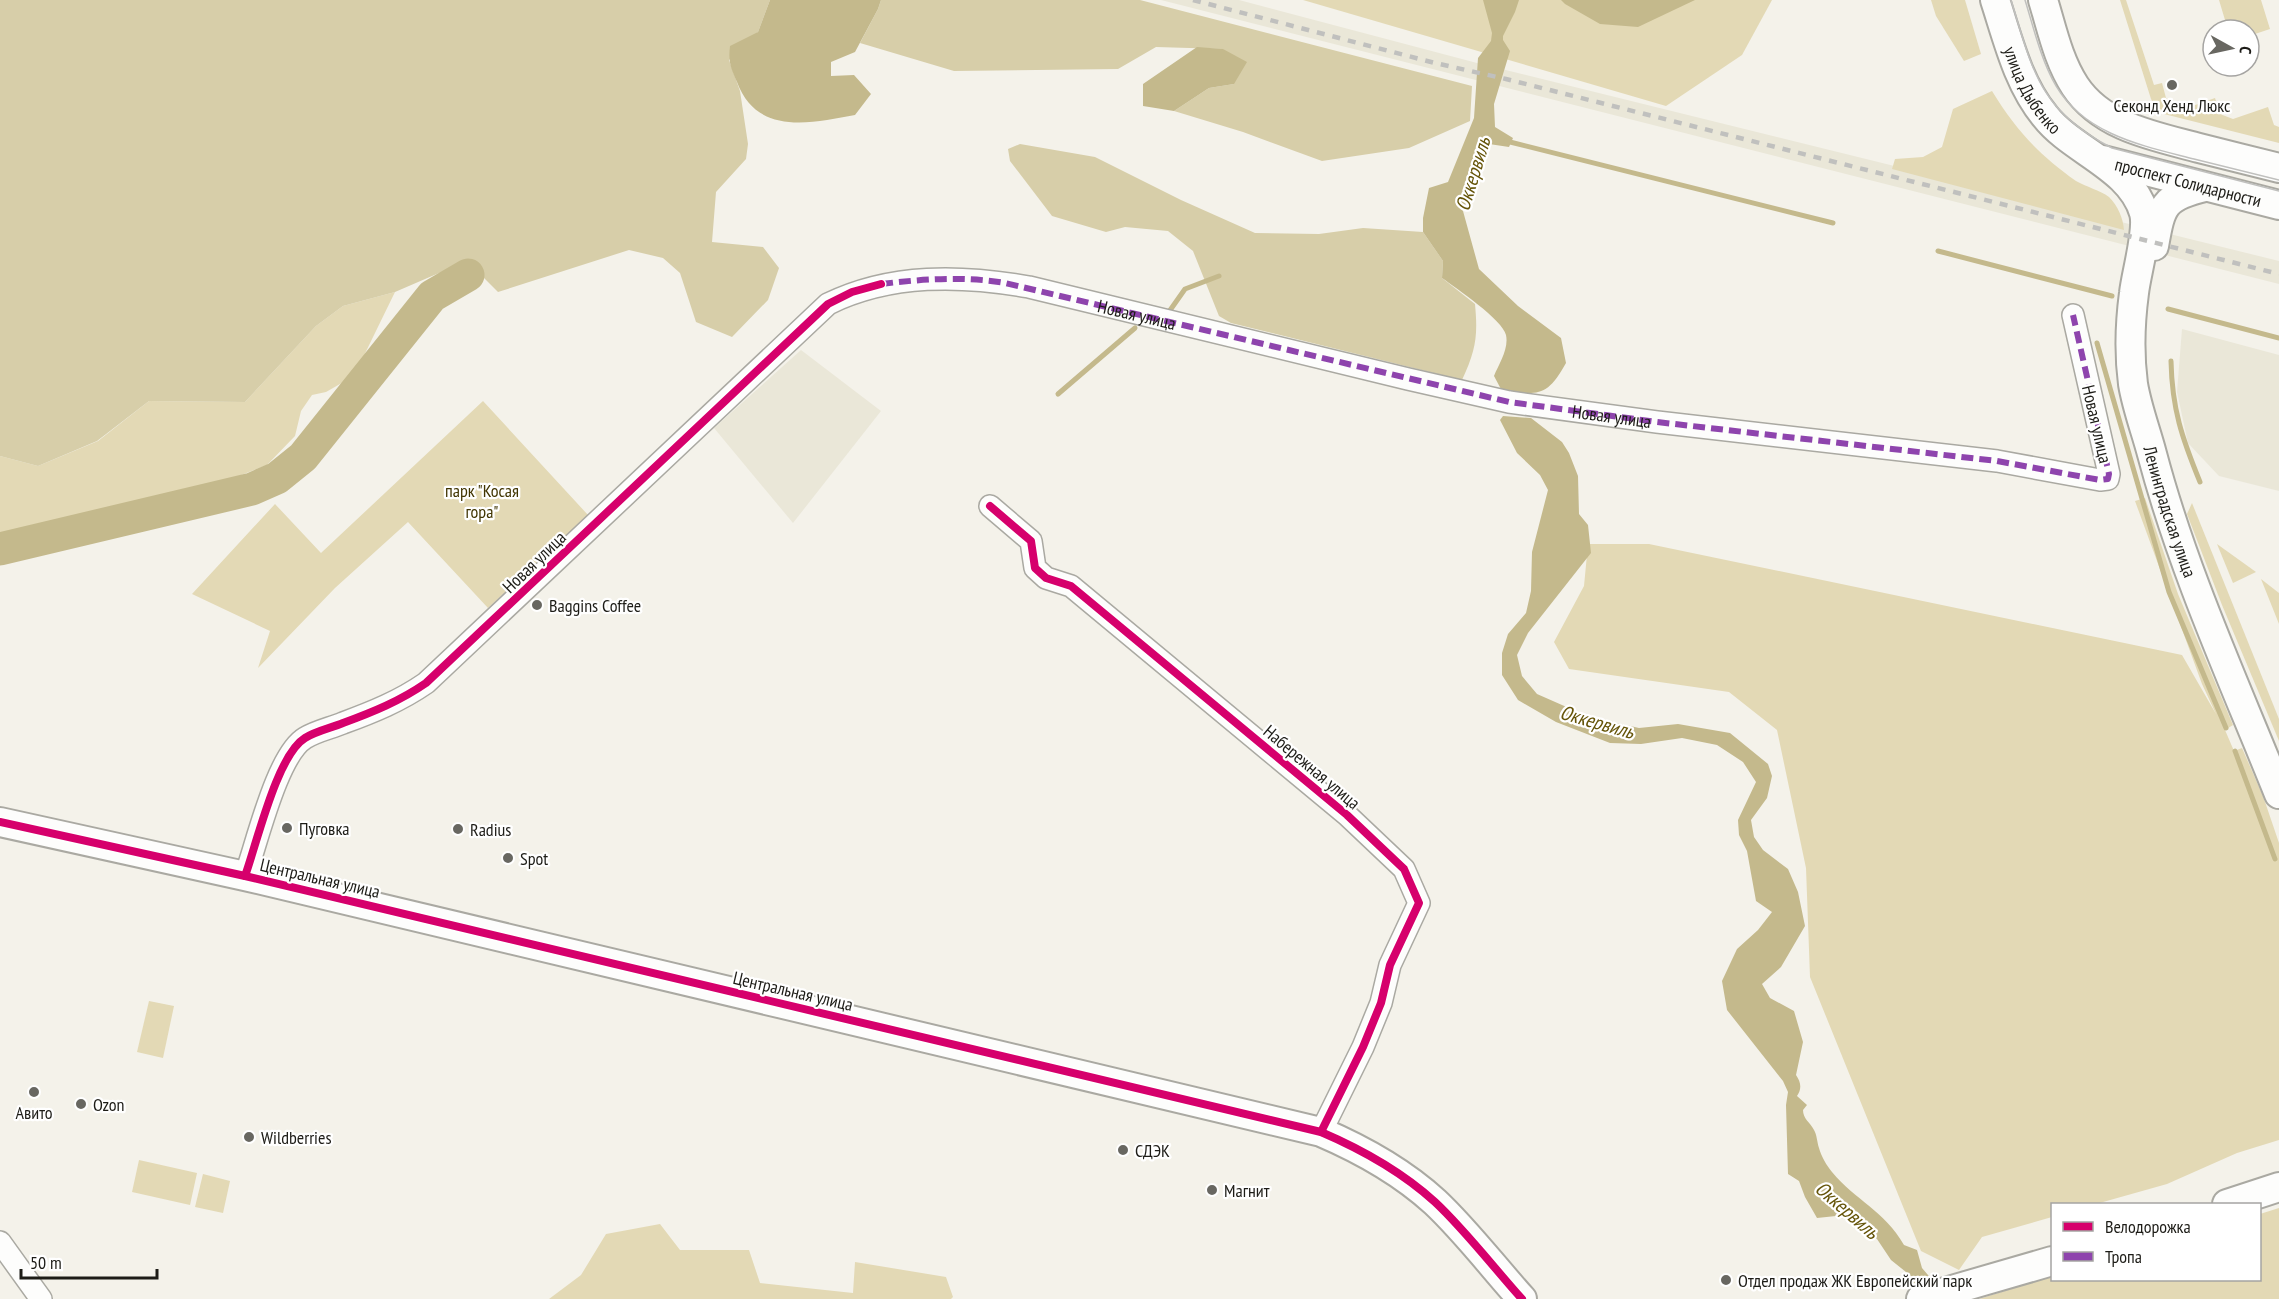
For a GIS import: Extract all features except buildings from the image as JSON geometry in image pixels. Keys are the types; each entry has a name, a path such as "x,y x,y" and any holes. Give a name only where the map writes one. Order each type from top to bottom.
{"street":[{"name":"улица Дыбенко","path":"1995,0 2012,53 2028,91 2045,117 2066,138 2098,158"},
{"name":"улица Дыбенко","path":"2043,0 2059,55 2075,86 2094,108 2122,125"},
{"name":"проспект Солидарности","path":"2122,125 2148,135 2279,168"},
{"name":"проспект Солидарности","path":"2098,158 2279,205"},
{"path":"2098,158 2125,183 2152,218 2181,193 2205,187"},
{"name":"Ленинградская улица","path":"2152,218 2144,325 2146,365 2161,429 2189,533 2279,759"},
{"name":"Ленинградская улица","path":"2152,218 2145,228 2134,294 2131,323 2134,386 2164,500 2182,553 2279,794"},
{"name":"Новая улица","path":"245,876 278,778 289,753 304,738 383,708 404,698 426,683 828,304 852,292 881,284 922,279 969,279 1005,283 1509,402 1668,423 1996,460 2100,480 2108,479 2109,474 2073,315"},
{"name":"Набережная улица","path":"990,506 1031,541 1035,568 1046,578 1071,586 1347,815 1404,869 1419,903 1390,965 1382,1003 1321,1132"},
{"name":"Центральная улица","path":"0,822 245,876 1321,1132 1393,1169 1435,1203 1522,1299"},
{"path":"2230,1203 2279,1187"},
{"path":"0,1242 41,1299"},
{"path":"1921,1299 2051,1262"}],"shaded area":[{"path":"0,0 770,0 758,32 729,60 740,91 748,144 746,159 716,192 712,242 763,247 779,268 768,300 732,337 696,322 680,273 663,258 629,250 498,292 473,267 439,273 395,292 343,306 316,326 245,402 149,401 97,441 38,466 0,456"},
{"path":"881,0 1140,0 1472,86 1470,121 1409,148 1322,161 1243,132 1174,111 1209,88 1234,84 1223,49 1156,47 1118,69 954,71 860,43"},
{"path":"1161,0 1239,0 1477,63 2279,261 2279,284"},
{"path":"1020,144 1095,157 1181,200 1255,233 1319,234 1363,228 1423,232 1443,261 1442,278 1475,304 1475,343 1462,380 1231,323 1219,316 1193,251 1168,231 1125,227 1106,232 1052,216 1010,161 1008,149"},
{"path":"2182,329 2279,355 2279,491 2219,476 2188,443 2177,392"},
{"path":"801,350 881,411 793,523 714,428"}],"green space":[{"path":"1303,0 1772,0 1742,55 1666,106"},
{"path":"1931,0 1965,0 1981,54 1964,61 1936,16"},
{"path":"2120,0 2126,0 2154,85 2162,83 2166,98 2184,109 2215,98 2220,114 2233,119 2268,107 2274,125 2279,127 2279,143 2164,114 2156,108 2151,99"},
{"path":"2219,0 2261,0 2270,29 2261,32 2261,18 2224,18"},
{"path":"1992,91 2019,129 2050,161 2076,181 2109,197 2120,212 2124,230 1892,169 1895,159 1923,157 1942,147 1953,109"},
{"path":"395,292 354,376 326,392 312,395 301,411 295,436 267,465 203,490 0,539 0,456 38,466 98,441 149,401 245,402 316,326 343,306"},
{"name":"парк \"Косая гора\"","path":"483,401 588,515 488,608 408,522 335,588 258,668 270,631 192,594 275,504 321,553"},
{"path":"2145,498 2178,594 2233,725 2225,730 2234,751 2242,748 2263,796 2279,843 2279,1140 2237,1153 2167,1184 2100,1203 2051,1203 2051,1217 1982,1237 1959,1270 1921,1251 1810,977 1806,868 1777,730 1729,692 1569,669 1554,642 1584,586 1588,544 1649,544 2182,655 2216,714 2202,684 2135,501"},
{"path":"2192,503 2279,719 2279,741 2187,514"},
{"path":"2217,544 2256,572 2233,583"},
{"path":"2261,579 2279,593 2279,624"},
{"path":"149,1001 174,1006 163,1058 137,1052"},
{"path":"139,1160 197,1173 190,1205 132,1192"},
{"path":"203,1174 230,1181 223,1213 195,1207"},
{"path":"2279,1208 2279,1299 1979,1299 2051,1276 2051,1281 2261,1281 2261,1214"},
{"path":"660,1224 680,1250 749,1250 760,1283 853,1293 855,1262 946,1277 953,1297 951,1299 549,1299 581,1275 606,1234"}],"water":[{"path":"770,0 881,0 855,52 831,62 831,76 854,75 871,94 855,115 821,121 787,122 758,111 746,99 732,69 729,56 730,46 758,32"},
{"name":"Оккервиль","path":"1483,0 1519,0 1503,36 1510,51 1494,104 1495,127 1513,138 1509,147 1489,144 1463,211 1479,269 1518,306 1561,338 1566,363 1547,388 1534,393 1502,391 1494,376 1506,346 1506,335 1497,321 1442,278 1443,261 1423,232 1423,218 1429,188 1448,182 1474,118 1478,58 1491,41 1492,33"},
{"path":"1561,0 1695,0 1638,27 1600,24"},
{"path":"1197,47 1223,49 1247,62 1234,84 1209,88 1174,111 1143,106 1143,84"},
{"name":"Оккервиль","path":"1503,416 1531,418 1562,442 1578,476 1579,514 1588,525 1591,553 1528,633 1517,655 1522,676 1537,694 1587,716 1639,728 1678,724 1730,733 1768,764 1772,776 1767,798 1751,820 1754,837 1763,850 1788,869 1798,892 1805,926 1781,967 1762,984 1770,998 1794,1011 1803,1042 1796,1075 1800,1086 1797,1096 1807,1105 1803,1113 1815,1132 1823,1158 1841,1182 1888,1223 1904,1245 1917,1250 1922,1268 1934,1282 1918,1299 1911,1276 1891,1260 1877,1239 1858,1224 1836,1216 1817,1218 1799,1181 1788,1174 1786,1105 1788,1092 1783,1081 1727,1010 1722,981 1737,949 1758,930 1772,912 1756,901 1747,851 1739,835 1738,820 1756,782 1743,762 1717,745 1682,738 1641,744 1610,743 1556,722 1518,700 1502,675 1502,653 1508,634 1526,613 1531,591 1532,552 1548,490 1540,475 1517,453 1500,420"}],"waterway":[{"name":"Оккервиль","path":"1506,141 1833,223"},
{"path":"1938,251 2112,296"},
{"path":"0,549 252,489 277,478 303,457 432,296 468,275"},
{"path":"1166,316 1185,289 1219,276"},
{"path":"2168,309 2279,338"},
{"path":"1058,394 1135,328"},
{"path":"2097,343 2169,592 2226,728"},
{"path":"2171,361 2173,394 2179,423 2200,482"},
{"path":"2235,751 2275,859"}],"tram line":[{"path":"2011,0 2026,48 2043,87 2054,104 2088,134 2112,148 2279,191"},
{"path":"2025,0 2046,66 2068,103 2083,116 2099,127 2136,143 2279,180"}],"railway":[{"path":"1193,0 1435,63 2279,274"}],"marked path":[{"path":"881,284 943,279 1005,283 1509,402 1657,422 1997,461 2100,480 2108,479 2109,474 2073,315"}],"cycle path":[{"path":"245,876 277,780 295,747 314,733 386,706 426,683 828,304 852,292 881,284"},
{"path":"990,506 1031,541 1035,568 1046,578 1071,586 1347,815 1404,869 1419,903 1390,965 1381,1003 1363,1047 1321,1132"},
{"path":"0,822 245,876 1321,1132 1381,1162 1422,1191 1457,1225 1522,1299"}],"place":[{"name":"Секонд Хенд Люкс","path":"2172,85"},
{"name":"Baggins Coffee","path":"537,605"},
{"name":"Пуговка","path":"287,828"},
{"name":"Radius","path":"458,829"},
{"name":"Spot","path":"508,858"},
{"name":"Авито","path":"34,1092"},
{"name":"Ozon","path":"81,1104"},
{"name":"Wildberries","path":"249,1137"},
{"name":"СДЭК","path":"1123,1150"},
{"name":"Магнит","path":"1212,1190"},
{"name":"Отдел продаж ЖК Европейский парк","path":"1726,1280"}]}
